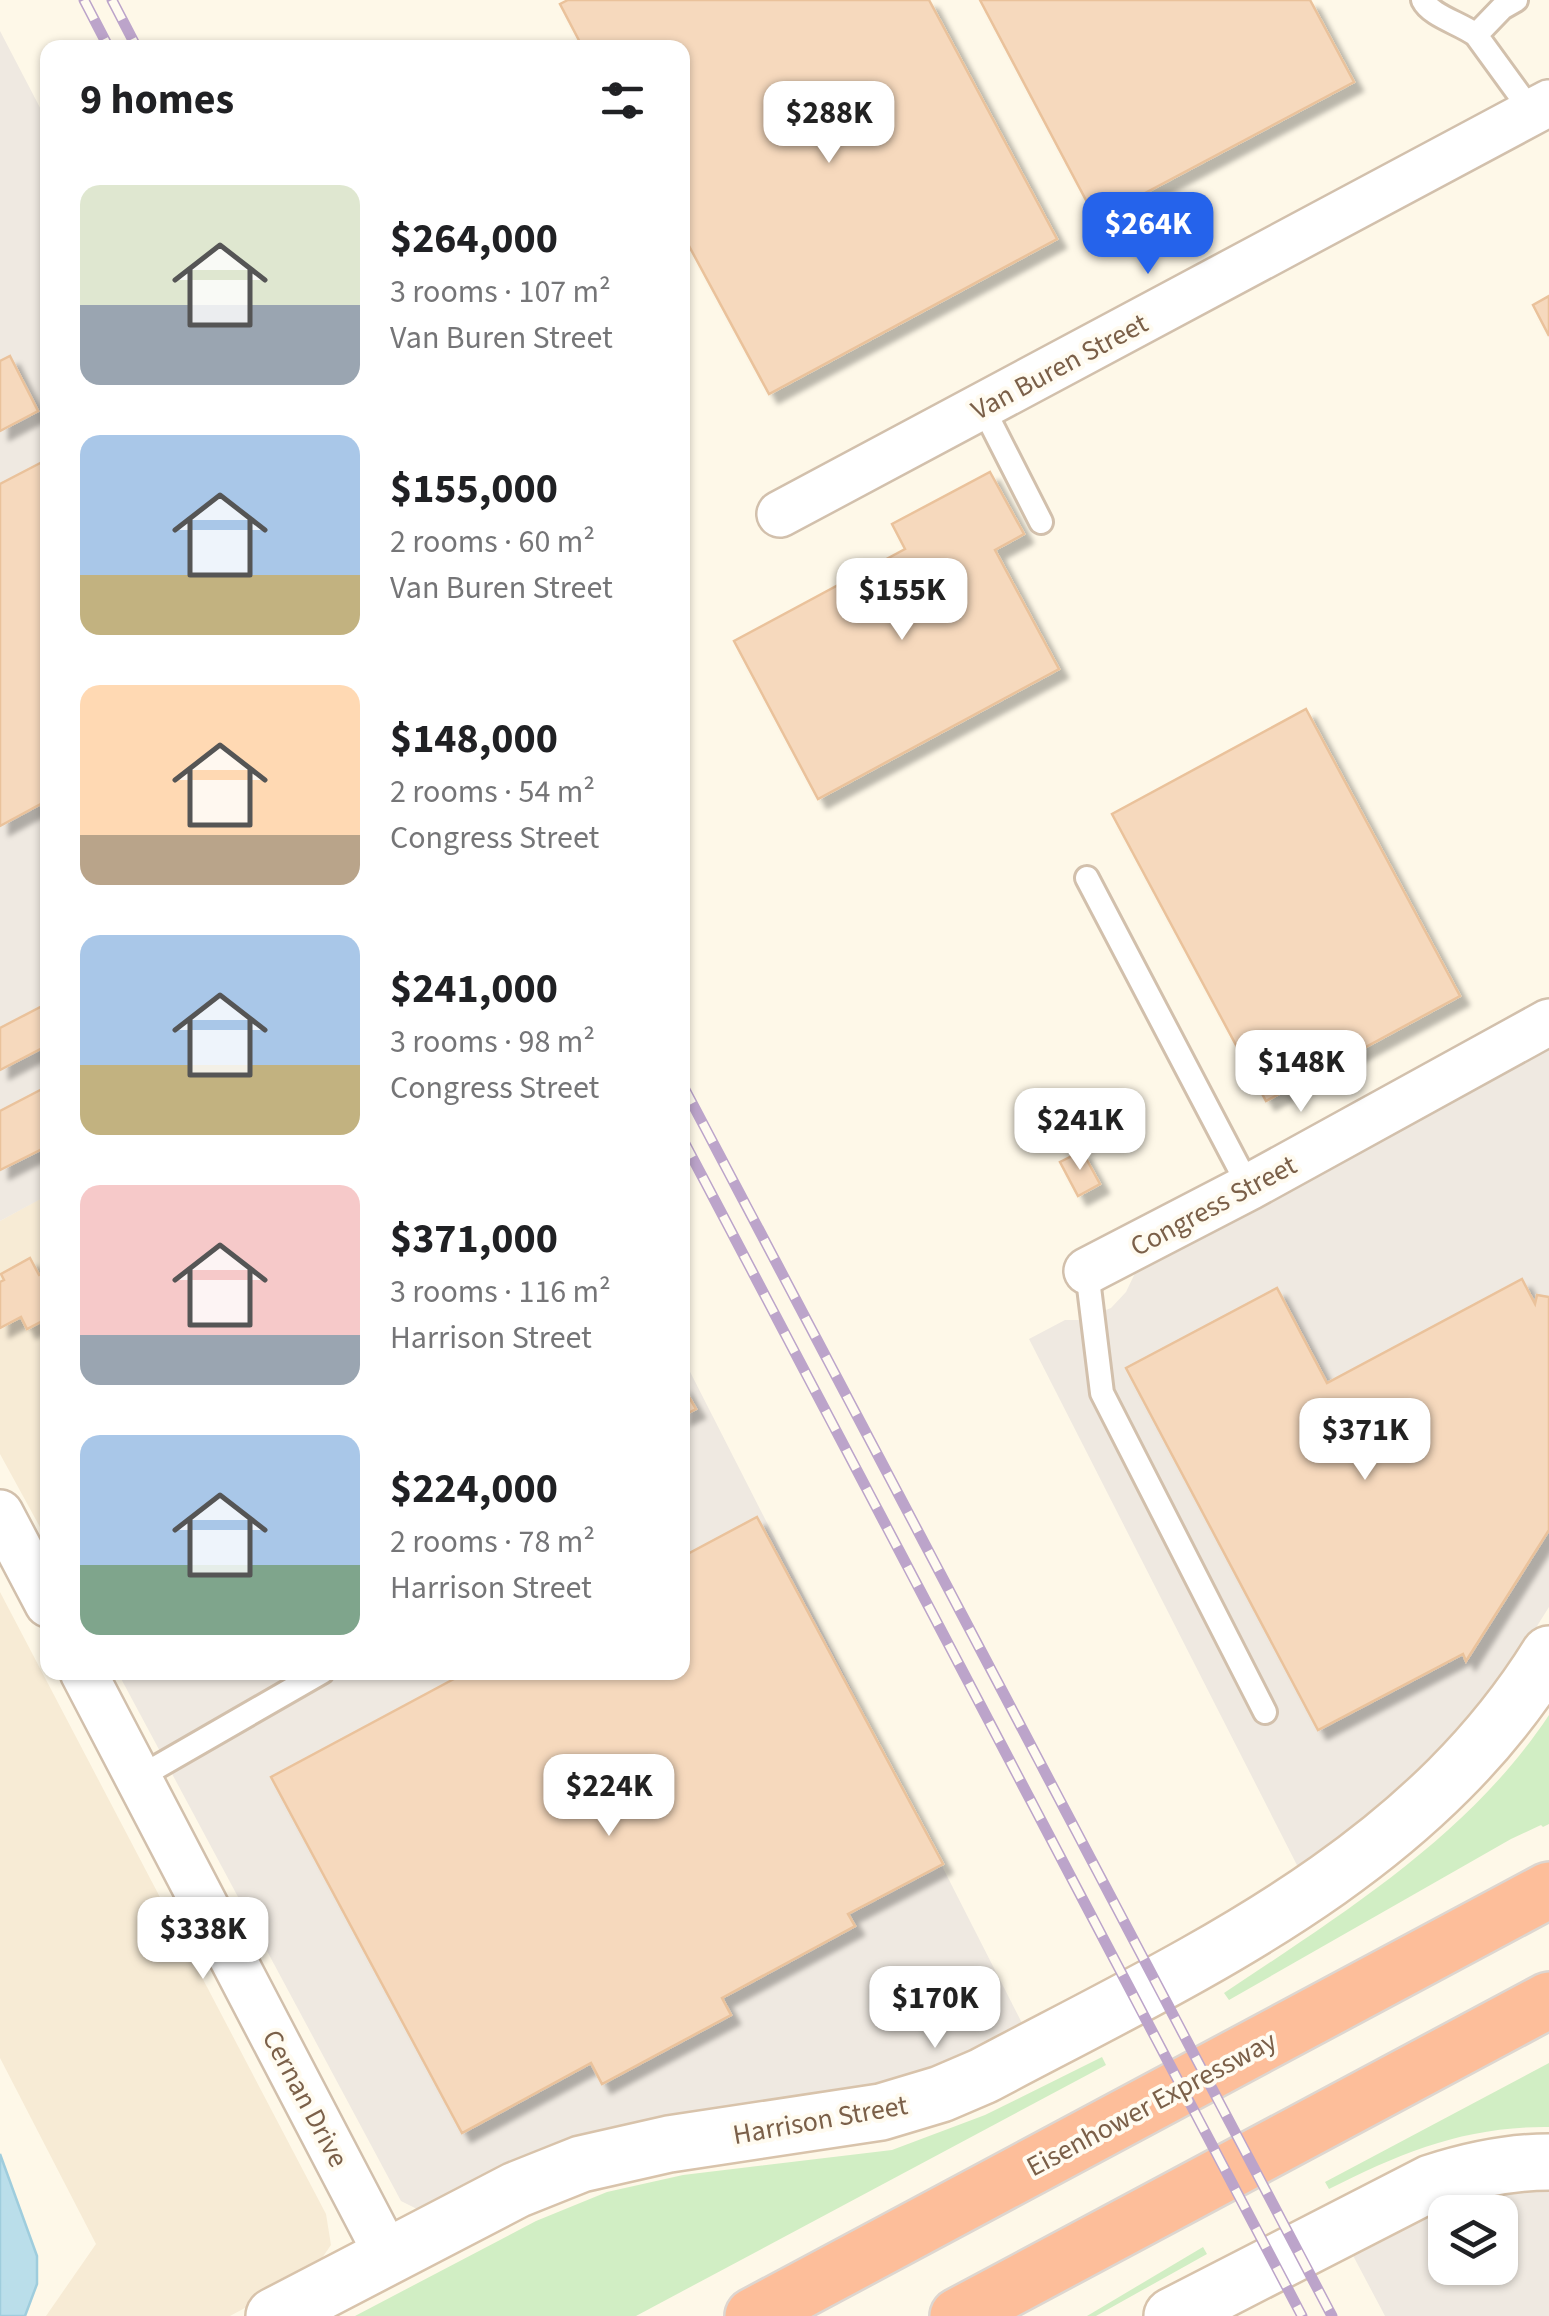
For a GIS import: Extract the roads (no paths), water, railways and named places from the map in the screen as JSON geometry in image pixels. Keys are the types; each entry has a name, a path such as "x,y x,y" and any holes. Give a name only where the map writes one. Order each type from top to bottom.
{"highway":[{"name":"Eisenhower Expressway","path":"752,2316 1549,1890"},
{"path":"958,2316 1549,2000"}],"street":[{"name":"Van Buren Street","path":"780,514 1540,107"},
{"name":"Congress Street","path":"1086,1271 1249,1187 1549,1022"},
{"path":"0,1513 40,1589"},
{"name":"Harrison Street","path":"274,2316 516,2190 581,2164 670,2144 882,2112 983,2076 1224,1948 1330,1881 1395,1830 1450,1778 1502,1722 1549,1654"},
{"name":"Cernan Drive","path":"87,1680 389,2258"},
{"path":"1172,2316 1432,2183 1470,2170 1519,2162 1549,2162"}],"lane":[{"path":"1422,0 1427,8 1459,22 1476,35 1540,107"},
{"path":"1476,35 1502,8 1516,0"},
{"path":"982,406 1041,522"},
{"path":"1086,878 1249,1187"},
{"path":"1086,1271 1102,1392 1265,1712"},
{"path":"138,1778 308,1680"}],"water":[{"path":"0,2154 37,2256 37,2284 25,2316 0,2316"}],"railway":[{"path":"84,0 105,40"},
{"path":"112,0 133,40"},
{"path":"690,1099 1332,2316"},
{"path":"690,1153 1302,2316"}]}
